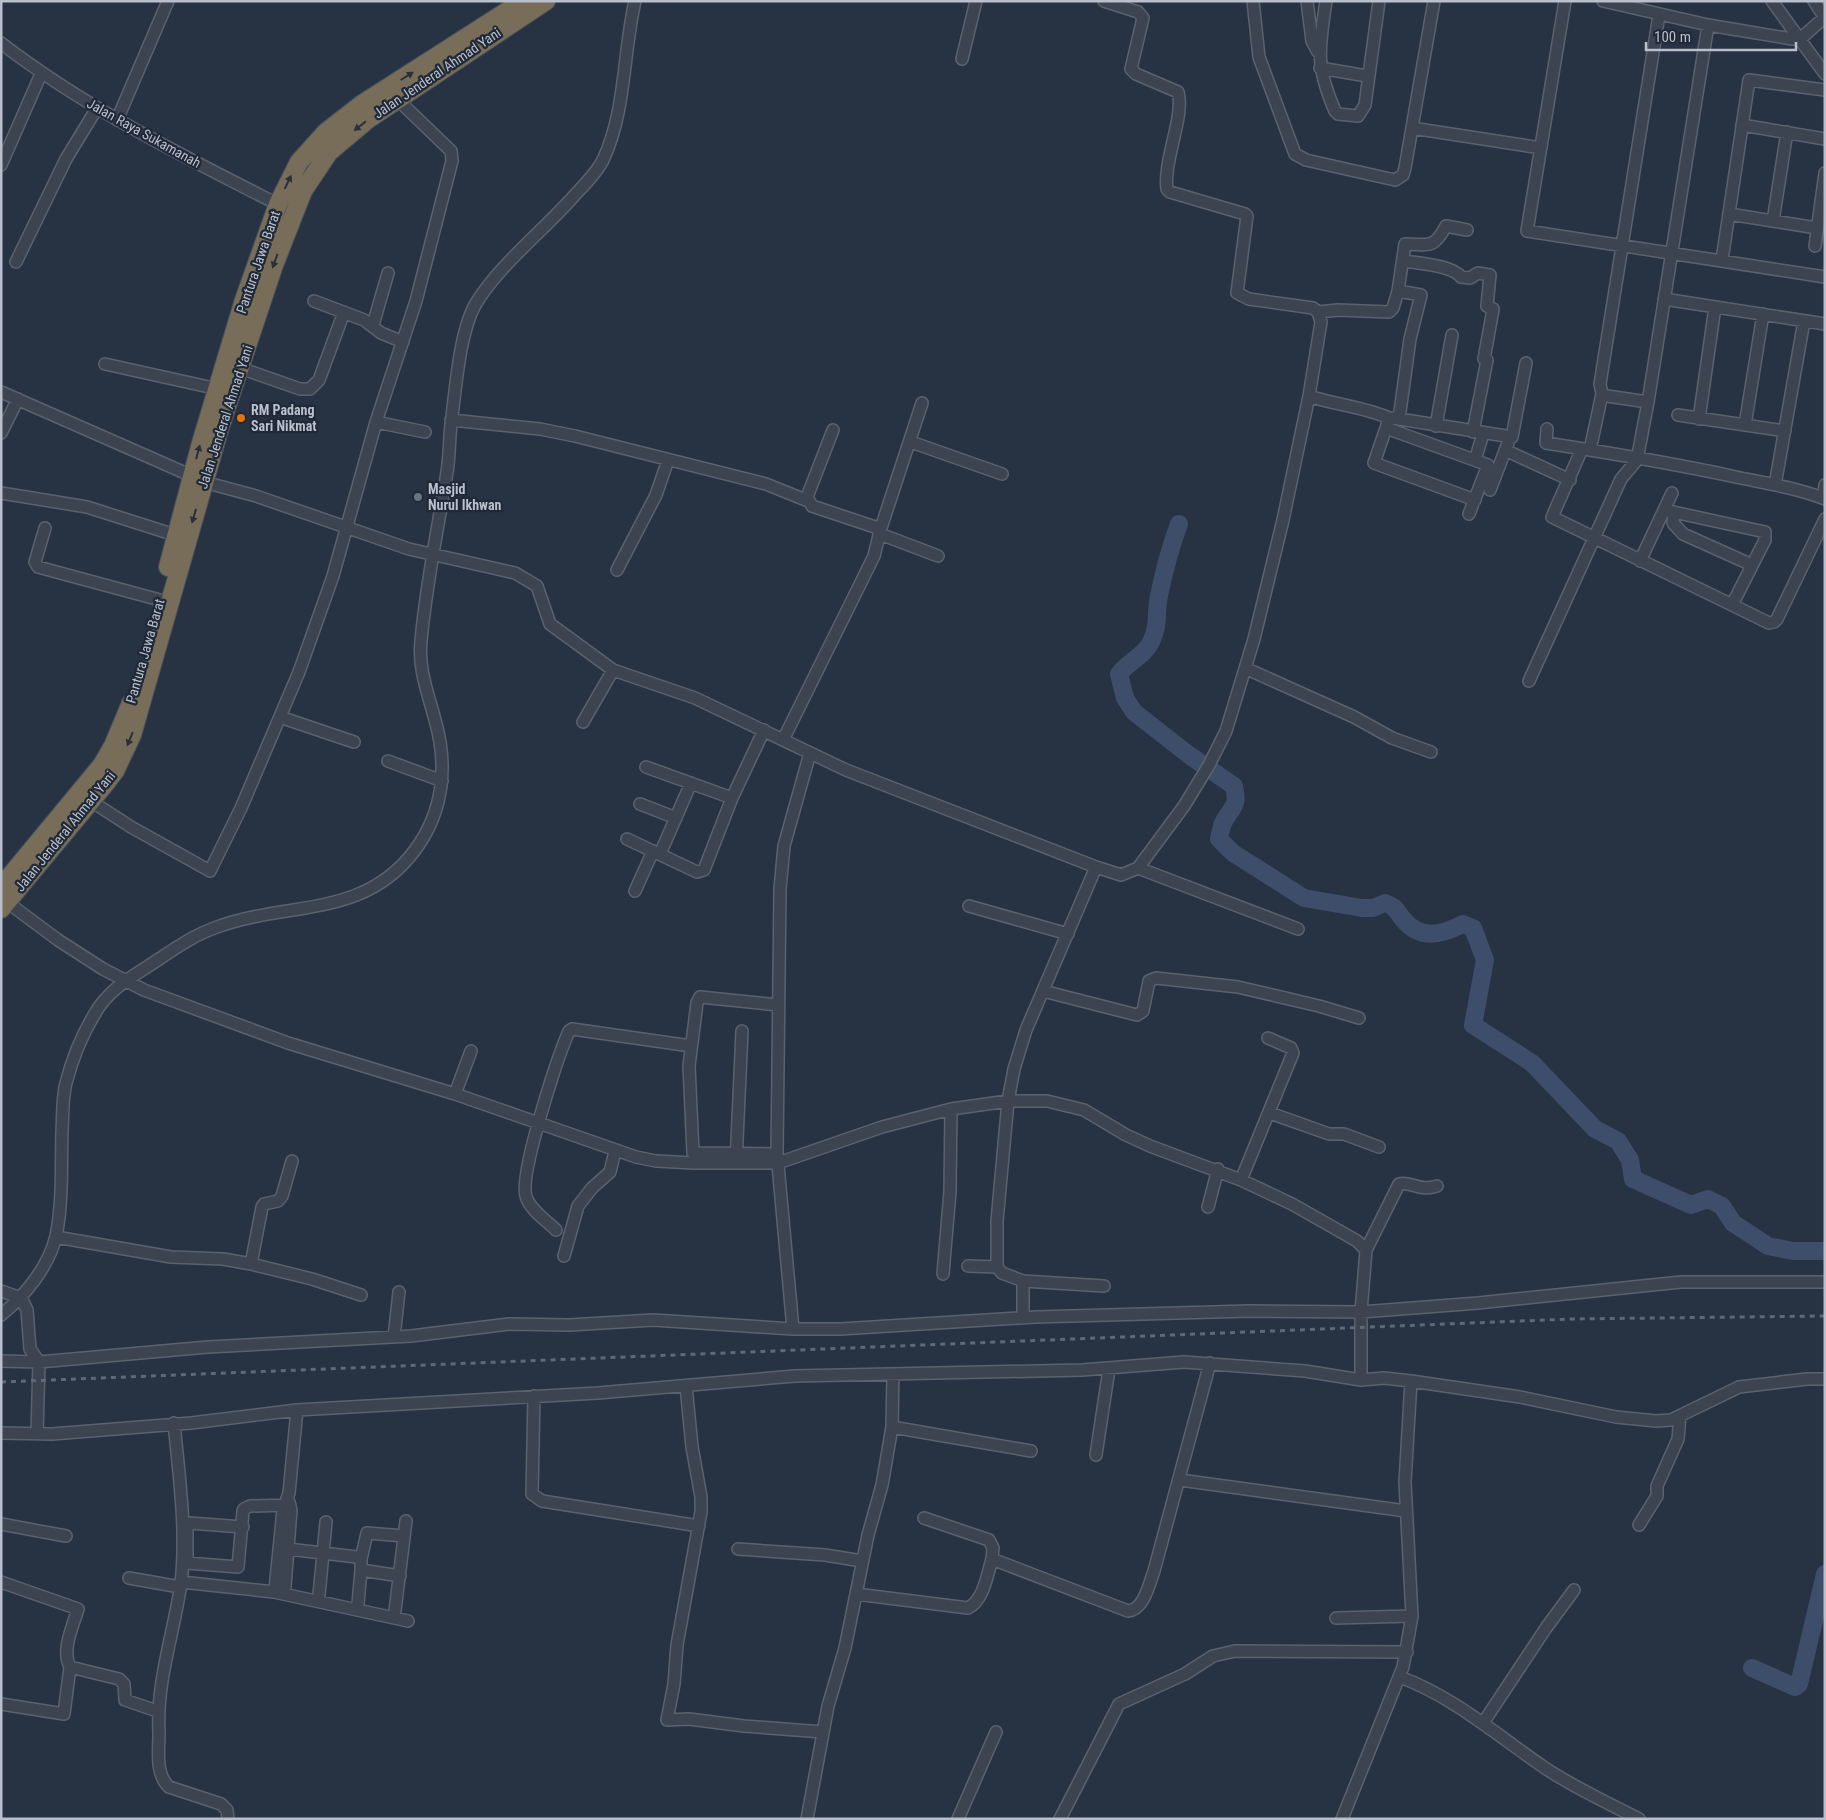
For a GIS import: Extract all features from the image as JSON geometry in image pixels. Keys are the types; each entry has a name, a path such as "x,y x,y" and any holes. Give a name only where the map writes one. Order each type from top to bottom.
{"highway":[{"name":"Pantura Jawa Barat","path":"3,899 113,746 132,697 160,600 175,535 198,478 218,389 244,300 286,208 299,162 312,146 336,123 523,1"},
{"name":"Jalan Jenderal Ahmad Yani","path":"3,899 92,801 115,771 132,736 198,478 240,368 262,299 286,208 303,191 329,152 348,135 397,99 546,1"}],"street":[{"path":"118,120 168,1"},
{"path":"1,1314 21,1298 39,1272 56,1237 66,1084 82,1039 103,1001 125,981 191,938 218,926 251,918 330,905 368,891 387,880 413,853 427,833 438,807 443,761 439,736 421,664 420,644 448,467 451,420 465,330 475,304 502,271 555,217 601,163 618,111 635,1"},
{"path":"962,59 976,1"},
{"path":"1104,1 1138,12 1143,18 1131,65 1133,71 1178,92 1179,112 1168,167 1167,189 1170,192 1247,216 1237,293 1249,299 1312,308 1318,312 1338,310 1389,312 1394,308 1405,244 1427,246 1435,243 1446,226 1467,230"},
{"path":"1253,1 1259,56 1295,154 1299,157 1399,180 1403,176 1434,1"},
{"path":"1307,1 1312,41 1318,52"},
{"path":"1326,1 1318,52 1320,68 1335,111 1346,116 1358,116 1363,111 1377,2"},
{"path":"1565,1 1528,231 1825,277"},
{"path":"1603,1 1708,25 1792,39 1800,39 1825,18 1814,1"},
{"path":"1772,1 1825,74"},
{"path":"1659,15 1600,384 1602,394 1586,449 1552,517 1769,624 1774,622 1825,519"},
{"path":"1529,681 1621,479 1637,460 1648,402 1708,25"},
{"name":"Jalan Raya Sukamanah","path":"1,43 41,74 97,108 286,208"},
{"path":"1320,68 1367,76"},
{"path":"1,165 4,149 41,74"},
{"path":"1722,260 1749,80 1825,90"},
{"path":"92,801 131,827 210,871 280,717 299,672 333,576 345,526 376,422 403,342 435,230 453,155 397,99"},
{"path":"16,262 66,159 97,108"},
{"path":"1742,125 1825,139"},
{"path":"1412,128 1541,148"},
{"path":"1773,221 1787,132"},
{"path":"1815,246 1825,173"},
{"path":"1728,214 1818,228"},
{"path":"1403,261 1431,265 1458,273 1461,277 1470,278 1478,273 1485,273 1490,276 1487,306 1493,309 1484,359 1487,360 1475,460"},
{"path":"373,325 388,273"},
{"path":"1398,291 1421,296 1391,422 1374,463 1475,500"},
{"path":"1664,300 1825,324"},
{"path":"314,301 373,325 381,333 403,342"},
{"path":"1699,419 1715,307"},
{"path":"240,368 300,389 310,389 319,380 344,312"},
{"path":"1,392 198,478 345,526 378,540 507,571 530,580 539,591 550,624 612,670 695,698 846,770 1121,875 1129,874 1138,868 1184,806 1209,765 1226,732 1245,668 1283,520 1309,396 1321,322 1318,312"},
{"path":"1745,425 1763,314"},
{"path":"1775,485 1804,321"},
{"path":"1436,426 1452,335"},
{"path":"1391,422 1436,426 1512,437 1526,363"},
{"path":"105,364 218,389"},
{"path":"1602,394 1648,402"},
{"path":"1309,396 1338,406 1375,412 1391,422 1488,465 1469,514"},
{"path":"1,432 18,400"},
{"path":"783,740 874,556 922,403"},
{"path":"1678,415 1785,431"},
{"path":"451,420 540,429 766,484 808,502 812,506 875,527 880,533 938,556"},
{"path":"376,422 425,432"},
{"path":"1547,429 1546,443 1620,453 1637,460 1674,464 1775,485 1824,499 1825,486"},
{"path":"808,502 807,497 833,430"},
{"path":"911,442 1002,474"},
{"path":"1490,490 1507,446 1570,480"},
{"path":"616,570 656,495 668,460"},
{"path":"1,493 87,507 175,535"},
{"path":"1640,561 1669,511 1672,493"},
{"path":"1669,511 1673,523 1683,534 1752,565"},
{"path":"1669,511 1765,532 1765,540 1732,605"},
{"path":"44,528 34,562 38,567 160,600"},
{"path":"1245,668 1354,717 1392,738 1431,752"},
{"path":"583,722 612,670"},
{"path":"280,717 354,742"},
{"path":"627,839 697,872 704,870 732,798 764,730"},
{"path":"793,1329 778,1158 778,1005 781,868 787,836 810,753"},
{"path":"388,761 442,781"},
{"path":"646,767 732,798"},
{"path":"635,891 676,818 691,782"},
{"path":"640,804 676,818"},
{"path":"1096,867 1020,1046 1008,1101 997,1220 997,1267 1002,1274 1022,1281 1104,1286"},
{"path":"1138,868 1298,929"},
{"path":"3,899 58,940 125,981 189,1008 288,1044 455,1094 615,1151 656,1162 693,1158 778,1158 882,1126 951,1109 1008,1101 1047,1101 1084,1110 1126,1135 1150,1146 1242,1180 1326,1222 1357,1241 1366,1250"},
{"path":"970,906 1068,934"},
{"path":"1043,991 1137,1015 1143,1011 1149,981 1156,978 1238,987 1319,1006 1360,1018"},
{"path":"693,1158 689,1066 700,997 778,1005"},
{"path":"556,1230 531,1205 525,1192 538,1122 569,1031 691,1046"},
{"path":"736,1159 742,1031"},
{"path":"1242,1180 1293,1051 1268,1038"},
{"path":"455,1094 470,1052"},
{"path":"943,1274 950,1191 951,1109"},
{"path":"1270,1113 1329,1134 1344,1134 1379,1147"},
{"path":"564,1256 578,1206 592,1188 610,1172 615,1151"},
{"path":"251,1264 262,1207 264,1204 278,1201 282,1196 292,1161"},
{"path":"1208,1206 1218,1170"},
{"path":"1362,1380 1361,1312 1366,1250 1399,1184 1404,1183 1420,1189 1437,1186"},
{"path":"56,1237 171,1257 223,1259 251,1264 312,1279 361,1295"},
{"path":"968,1266 997,1267"},
{"path":"1022,1281 1023,1318"},
{"path":"1,1361 39,1362 208,1347 394,1337 493,1325 569,1325 653,1320 793,1329 864,1328 1023,1318 1249,1311 1361,1312 1478,1303 1681,1282 1825,1282"},
{"path":"1,1291 21,1298 27,1310 30,1349 39,1362 37,1433"},
{"path":"394,1337 399,1292"},
{"path":"1,1433 52,1434 297,1410 686,1386 796,1376 1110,1369 1184,1362 1304,1371 1362,1380 1384,1378 1411,1381 1520,1397 1641,1421 1672,1420 1738,1387 1807,1379 1825,1379"},
{"path":"992,1559 1128,1611 1133,1611 1141,1603 1154,1571 1210,1363"},
{"path":"1096,1455 1110,1369"},
{"path":"807,1819 823,1732 845,1648 862,1562 882,1485 892,1427 893,1374"},
{"path":"1342,1819 1400,1677 1407,1652 1412,1616 1406,1511 1411,1381"},
{"path":"686,1386 692,1447 701,1497 699,1526 677,1644 674,1684 667,1720 689,1719 751,1727 823,1732"},
{"path":"534,1396 532,1494 534,1497 542,1501 699,1526"},
{"path":"297,1410 284,1550 322,1553 400,1576"},
{"path":"1640,1525 1658,1496 1657,1486 1678,1439 1680,1416"},
{"path":"174,1423 181,1518 180,1584 157,1711 160,1766 164,1782 169,1787 222,1804 227,1810 228,1819"},
{"path":"892,1427 1031,1451"},
{"path":"1180,1480 1406,1511"},
{"path":"237,1582 243,1511 246,1507 287,1503"},
{"path":"856,1594 968,1608 975,1605 980,1596 992,1559 993,1548 989,1540 924,1518"},
{"path":"395,1611 406,1521"},
{"path":"319,1595 326,1522"},
{"path":"238,1567 187,1563 187,1526 191,1523 243,1526"},
{"path":"1,1524 66,1536"},
{"path":"358,1604 367,1533 404,1536"},
{"path":"738,1549 825,1554 862,1562"},
{"path":"130,1578 274,1592 408,1621"},
{"path":"1,1582 78,1609 67,1653 70,1668 64,1714 1,1704"},
{"path":"1483,1723 1546,1628 1574,1590"},
{"path":"1336,1618 1412,1616"},
{"path":"1060,1819 1119,1704 1185,1674 1213,1656 1235,1651 1407,1652"},
{"path":"70,1668 119,1679 124,1684 125,1700 157,1711"},
{"path":"1400,1677 1421,1685 1483,1723 1546,1769 1639,1819"},
{"path":"958,1819 996,1732"}],"waterway":[{"path":"1179,524 1163,578 1154,635 1148,647 1119,674 1125,698 1134,712 1189,755 1234,786 1236,798 1234,806 1223,823 1219,839 1233,853 1304,898 1362,908 1373,908 1385,903 1391,905 1409,925 1423,933 1439,933 1463,924 1473,928 1485,960 1473,1025 1532,1063 1595,1129 1618,1141 1630,1160 1633,1179 1691,1205 1708,1199 1722,1206 1733,1223 1768,1246 1793,1251 1825,1251"},
{"path":"1752,1668 1795,1687 1799,1684 1825,1574"}],"railway":[{"path":"1,1382 1571,1319 1825,1316"}],"place":[{"name":"RM Padang Sari Nikmat","path":"241,418"},
{"name":"Masjid Nurul Ikhwan","path":"418,497"}]}
